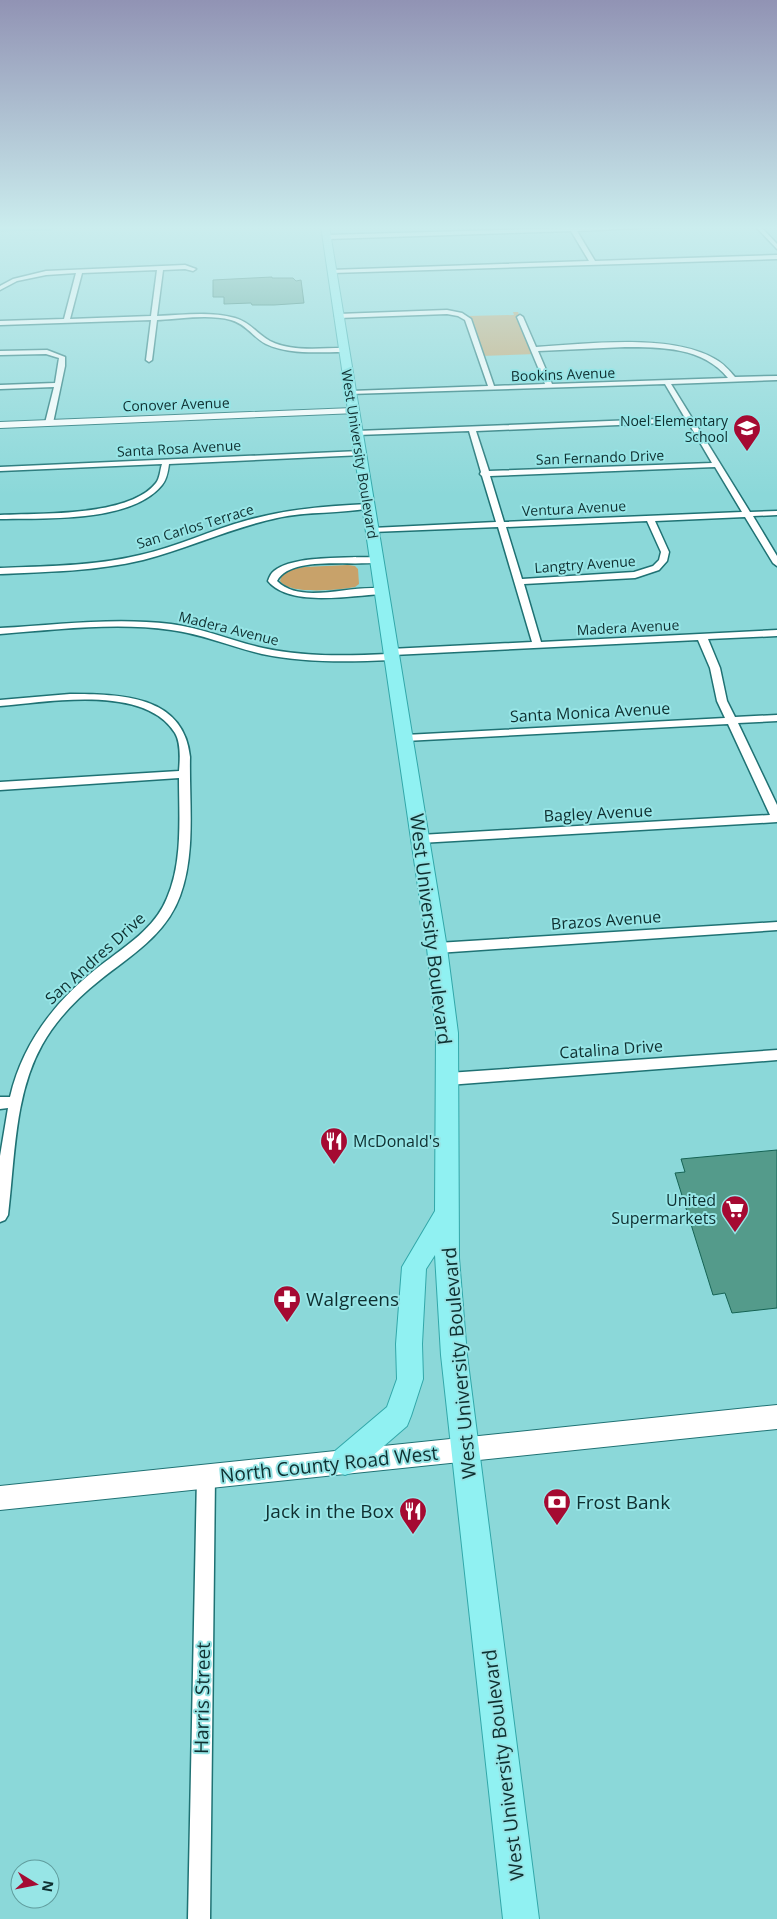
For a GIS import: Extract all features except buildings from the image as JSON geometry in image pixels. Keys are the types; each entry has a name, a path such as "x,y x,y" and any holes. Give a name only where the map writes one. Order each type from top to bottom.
{"main road":[{"name":"West University Boulevard","path":"338,316 437,948 447,1033 446,1258 453,1346 521,1919"},
{"path":"345,1461 397,1416 410,1379 409,1344 414,1266 447,1213"}],"street":[{"path":"67,320 68,316"},
{"path":"0,323 188,316"},
{"path":"205,316 228,318 249,326 261,338 278,346 303,350 343,350"},
{"path":"338,316 356,316"},
{"path":"461,316 468,319 492,389"},
{"path":"149,360 155,317"},
{"path":"520,317 550,387"},
{"path":"534,350 629,346 674,348 710,358 733,380"},
{"path":"0,353 47,352 60,355 63,359 49,423"},
{"name":"Bookins Avenue","path":"350,393 777,378"},
{"path":"667,382 777,563"},
{"path":"0,387 58,385"},
{"name":"Conover Avenue","path":"0,425 353,411"},
{"path":"357,433 690,420"},
{"path":"472,428 484,474 538,646"},
{"name":"Santa Rosa Avenue","path":"0,469 360,453"},
{"path":"0,517 97,511 123,505 145,496 159,484 166,462"},
{"name":"San Fernando Drive","path":"484,474 717,465"},
{"name":"San Carlos Terrace","path":"0,571 103,565 140,558 265,518 311,510 368,506"},
{"name":"Ventura Avenue","path":"372,530 777,513"},
{"name":"Langtry Avenue","path":"518,582 626,576 650,571 660,564 665,556 664,548 650,518"},
{"path":"376,560 295,565 279,570 272,582 281,590 298,594 381,591"},
{"name":"Madera Avenue","path":"0,631 145,625 193,631 258,650 300,657 335,659 777,633"},
{"path":"702,637 710,652 722,701 730,721 777,818"},
{"name":"San Andres Drive","path":"0,703 106,697 130,700 148,705 167,716 180,732 184,749 180,872 174,897 164,916 149,934 70,999 49,1024 32,1051 16,1102 0,1216"},
{"name":"Santa Monica Avenue","path":"405,738 777,718"},
{"path":"0,786 184,774"},
{"name":"Bagley Avenue","path":"420,839 777,818"},
{"name":"Brazos Avenue","path":"437,948 777,926"},
{"name":"Catalina Drive","path":"448,1078 777,1055"},
{"path":"0,1103 16,1102"},
{"name":"North County Road West","path":"0,1498 777,1417"},
{"name":"Harris Street","path":"199,1919 206,1476"}],"shaded area":[{"path":"466,316 520,316 536,354 481,356"},
{"path":"355,566 358,569 359,584 355,587 303,590 285,585 280,581 282,574 294,569"}],"place":[{"name":"Noel Elementary School","path":"747,452"},
{"name":"McDonald's","path":"334,1165"},
{"name":"United Supermarkets","path":"735,1233"},
{"name":"Walgreens","path":"287,1323"},
{"name":"Frost Bank","path":"557,1526"},
{"name":"Jack in the Box","path":"413,1535"}]}
